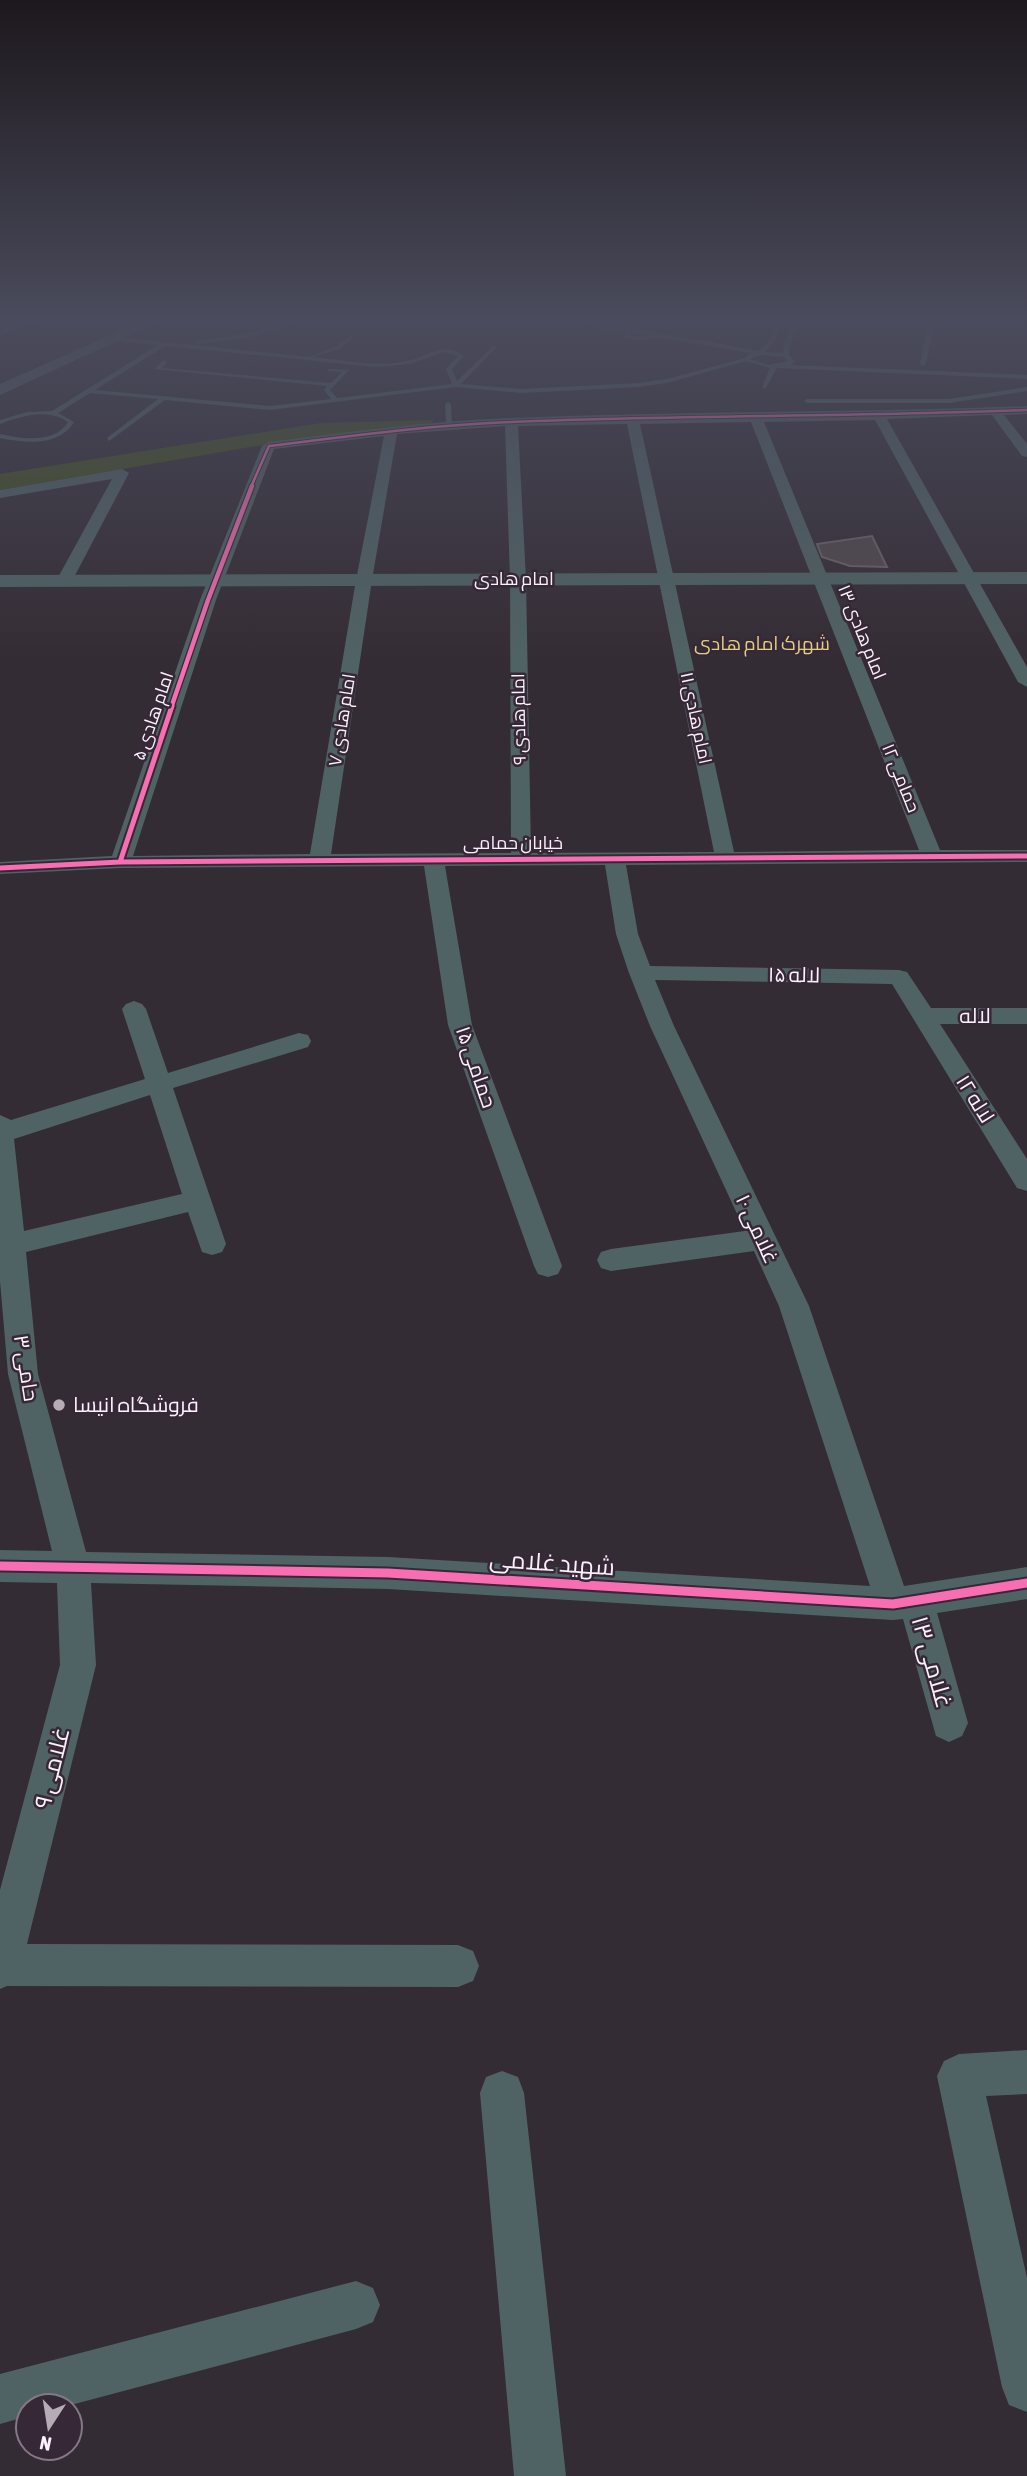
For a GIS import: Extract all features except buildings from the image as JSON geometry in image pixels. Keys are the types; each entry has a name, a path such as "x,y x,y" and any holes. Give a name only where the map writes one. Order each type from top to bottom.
{"main road":[{"name":"امام هادی","path":"0,581 1027,578"}],"street":[{"name":"امام هادی ۵","path":"120,862 215,580 269,446 378,433"},
{"name":"امام هادی ۷","path":"320,860 364,580 391,433"},
{"name":"امام هادی ۹","path":"511,433 517,579 521,859"},
{"name":"امام هادی ۱۱","path":"636,433 726,858"},
{"name":"امام هادی ۱۳","path":"762,433 870,700"},
{"path":"888,433 1027,682"},
{"path":"1012,433 1027,453"},
{"path":"0,494 122,473 64,581"},
{"name":"حمامی ۱۲","path":"870,700 932,856"},
{"name":"خیابان حمامی","path":"0,868 120,862 1027,856"},
{"name":"غلامی ۱۰","path":"614,858 627,934 641,974 662,1026 794,1306 904,1602"},
{"name":"حمامی ۱۵","path":"434,860 460,1025 548,1266"},
{"name":"لاله ۱۵","path":"641,974 899,977 924,1016"},
{"path":"134,1009 212,1244"},
{"name":"لاله","path":"924,1016 1027,1016"},
{"name":"لاله ۱۲","path":"924,1016 1027,1181"},
{"path":"1,1130 299,1041"},
{"name":"حامی ۳","path":"1,1130 23,1374 73,1565"},
{"path":"12,1245 197,1200"},
{"path":"611,1260 762,1239"},
{"name":"شهید غلامی","path":"0,1566 73,1565 388,1573 904,1602 1027,1583"},
{"name":"غلامی ۹","path":"0,1966 6,1922 78,1665 73,1565"},
{"name":"غلامی ۱۳","path":"904,1602 949,1723"},
{"path":"0,1966 458,1966"},
{"path":"1027,2072 959,2076 1027,2388"},
{"path":"502,2093 540,2476"},
{"path":"0,2399 356,2305"}],"lane":[{"path":"0,436 36,439 61,433"},
{"path":"109,439 118,433"}],"green space":[{"path":"261,433 359,433 250,447 0,490 0,474"}],"cycle path":[{"path":"120,862 208,600 269,446 378,433"},
{"path":"0,868 120,862 1027,856"},
{"path":"0,1566 388,1573 893,1604 1027,1583"}],"place":[{"name":"فروشگاه انیسا","path":"59,1405"}],"district":[{"name":"شهرک امام هادی","path":"762,643"}]}
